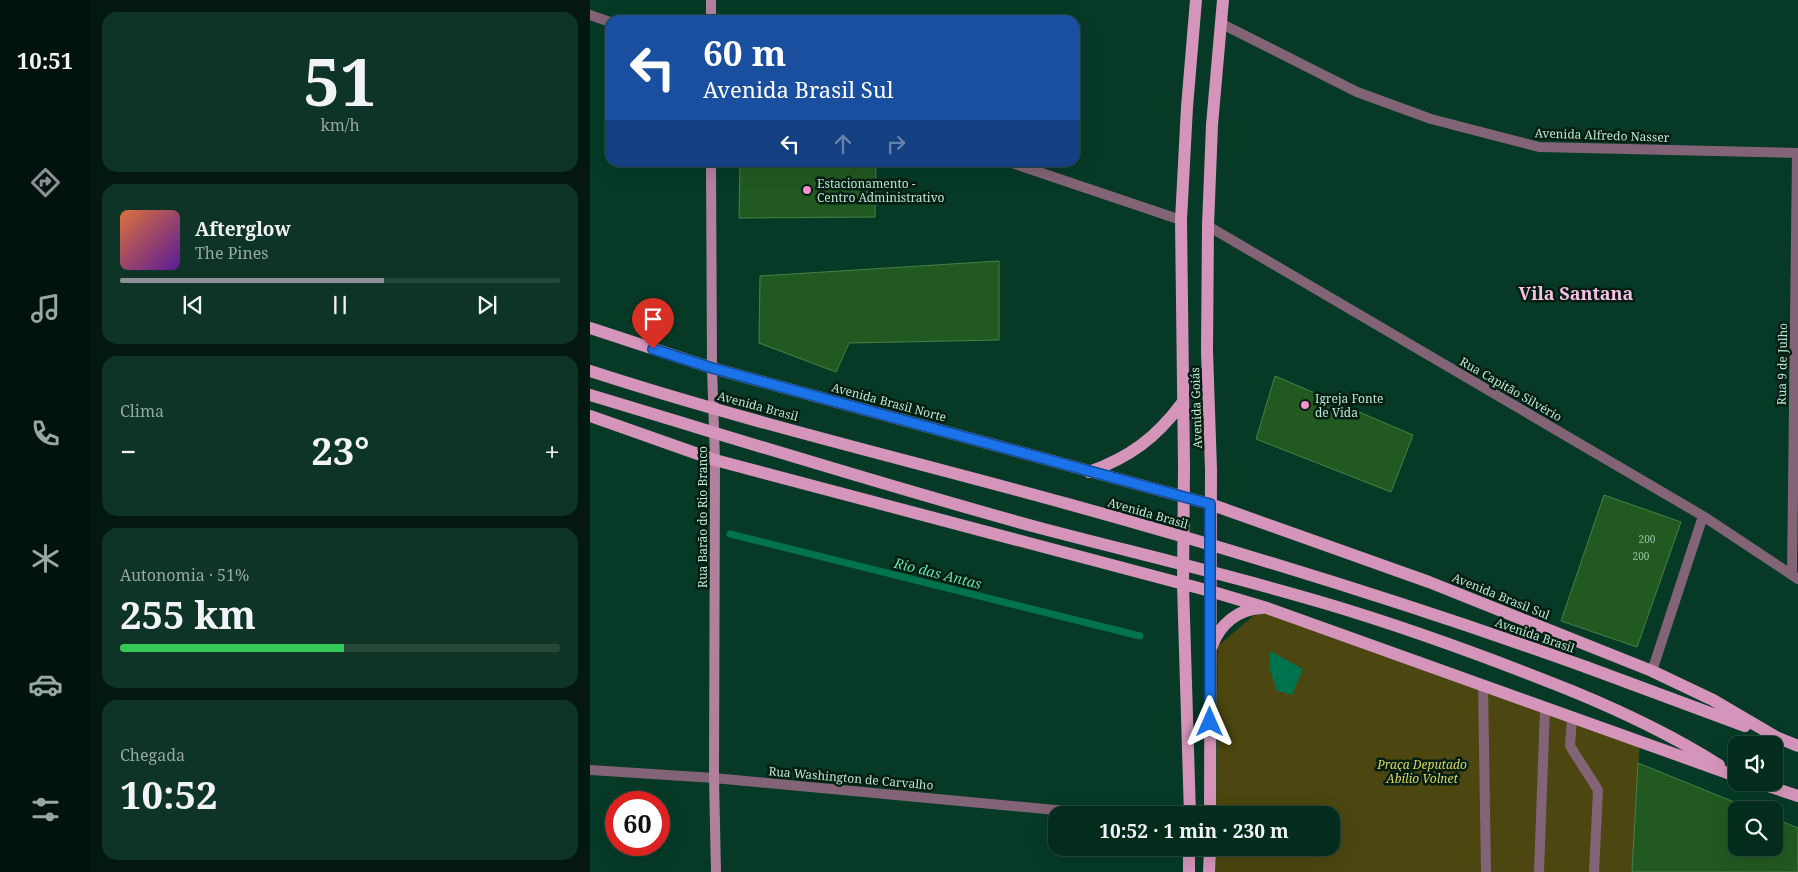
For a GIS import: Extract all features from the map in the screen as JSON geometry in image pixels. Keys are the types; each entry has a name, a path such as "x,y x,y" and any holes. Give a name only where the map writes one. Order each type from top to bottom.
{"main road":[{"path":"711,0 711,15"},
{"name":"Avenida Goiás","path":"1190,806 1183,585 1181,220 1187,106 1196,0"},
{"name":"Avenida Goiás","path":"1210,806 1211,470 1208,351 1208,226 1212,125 1223,0"},
{"name":"Rua Barão do Rio Branco","path":"711,167 712,368 715,460 714,778 716,872"},
{"name":"Avenida Brasil Norte","path":"590,328 712,368 1089,472 1184,496"},
{"name":"Avenida Brasil","path":"590,371 669,396 1070,504 1375,594 1586,667 1773,736"},
{"path":"590,395 885,484 1325,603 1412,630 1501,662 1626,714 1662,732 1728,771"},
{"path":"1089,472 1127,456 1144,444 1171,418 1182,403"},
{"path":"590,416 715,460 1210,591 1267,608 1728,773"},
{"name":"Avenida Brasil Sul","path":"1184,496 1429,582 1652,671 1713,700 1774,736"},
{"path":"1211,648 1220,630 1234,616 1244,611 1267,608"},
{"name":"Avenida Brasil Sul","path":"1783,740 1798,746"},
{"path":"1783,791 1798,796"},
{"path":"1189,856 1189,872"},
{"path":"1209,872 1210,856"}],"street":[{"path":"590,15 605,20"},
{"name":"Avenida Alfredo Nasser","path":"1220,23 1357,92 1431,119 1539,147 1798,153"},
{"name":"Rua 9 de Julho","path":"1795,577 1798,153"},
{"path":"1024,167 1181,220"},
{"name":"Rua Capitão Silvério","path":"1208,226 1703,516 1795,577"},
{"path":"1652,671 1703,516"},
{"path":"1483,685 1486,872"},
{"path":"1539,872 1544,708"},
{"path":"1572,718 1570,746 1598,790 1594,872"},
{"name":"Rua Washington de Carvalho","path":"590,770 714,778 1048,809"}],"green space":[{"name":"Praça Deputado Abílio Volnet","path":"1261,609 1640,742 1632,872 1215,872 1215,856 1340,856 1340,806 1216,806 1218,646"}],"shaded area":[{"path":"1270,651 1303,669 1292,695 1277,691 1269,667"}],"building":[{"name":"Estacionamento - Centro Administrativo","path":"740,167 876,167 875,217 739,218"},
{"path":"999,261 999,340 849,343 836,372 759,343 760,276"},
{"name":"Igreja Fonte de Vida","path":"1275,376 1413,435 1391,492 1256,439"},
{"path":"1604,495 1681,522 1637,647 1561,621"},
{"path":"1638,763 1732,801 1728,801 1728,856 1783,856 1783,822 1798,828 1798,872 1632,872"}],"waterway":[{"name":"Rio das Antas","path":"730,534 1140,636"}],"place":[{"name":"Estacionamento - Centro Administrativo","path":"807,190"},
{"name":"Igreja Fonte de Vida","path":"1305,405"}],"district":[{"name":"Vila Santana","path":"1576,293"}],"route":[{"path":"653,349 712,368 1210,504 1210,722"}]}
